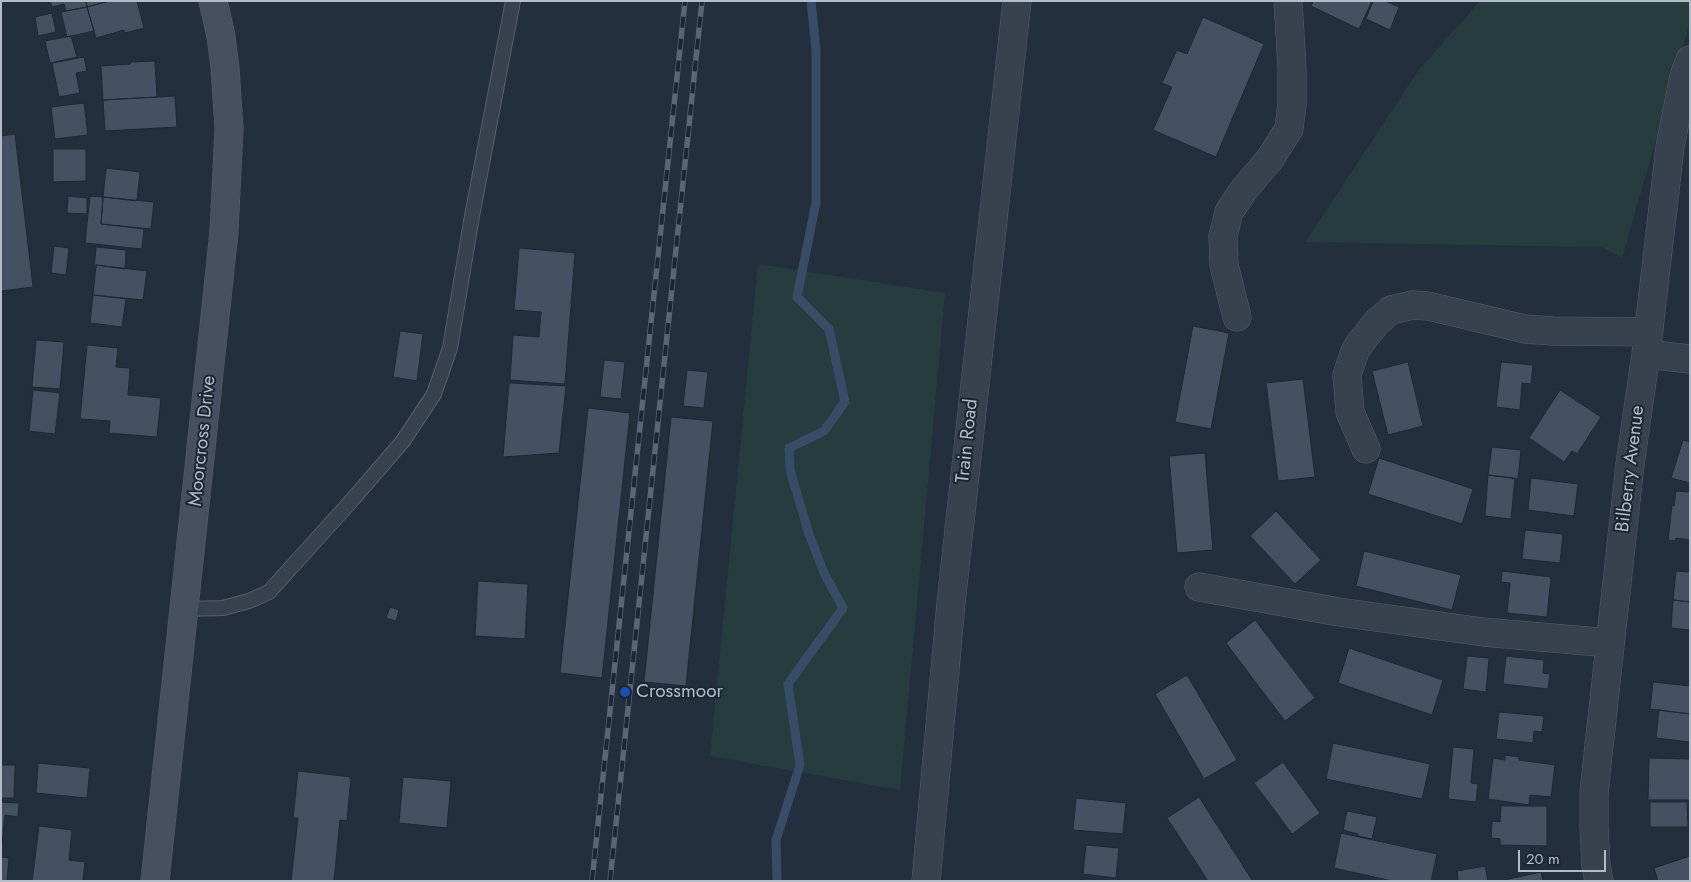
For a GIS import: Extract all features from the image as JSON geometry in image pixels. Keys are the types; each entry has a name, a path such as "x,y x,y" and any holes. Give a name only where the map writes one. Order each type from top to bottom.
{"street":[{"name":"Moorcross Drive","path":"155,881 224,232 229,130 225,68 221,36 213,1"},
{"name":"Train Road","path":"926,881 951,602 1017,1"},
{"path":"1237,317 1224,265 1223,236 1229,212 1242,192 1268,160 1288,129 1292,104 1288,1"},
{"name":"Bilberry Avenue","path":"1599,881 1596,865 1594,794 1610,643 1630,464 1647,343 1670,147 1684,76 1690,60"},
{"path":"1366,448 1350,412 1346,376 1355,351 1377,322 1392,310 1413,304 1525,329 1647,343 1690,359"},
{"path":"1199,587 1339,612 1473,631 1610,643"}],"lane":[{"path":"185,609 224,608 250,601 269,592 403,441 434,394 450,348 472,216 513,1"}],"green space":[{"path":"1480,1 1690,1 1690,22 1622,258 1602,247 1305,242 1418,71"},
{"path":"758,264 945,293 900,790 710,756"}],"building":[{"path":"50,1 86,1 87,7 66,11 64,4 52,7"},
{"path":"86,1 109,1 87,7"},
{"path":"109,1 137,1 144,28 125,33 124,30 96,38 87,7"},
{"path":"1313,1 1372,1 1359,29 1311,6"},
{"path":"1373,1 1385,1 1399,7 1390,30 1366,19"},
{"path":"87,7 94,31 67,37 61,12"},
{"path":"52,13 56,32 38,36 35,17"},
{"path":"1203,17 1264,44 1216,157 1153,130 1172,87 1162,83 1177,50 1187,54"},
{"path":"71,36 77,57 50,63 45,41"},
{"path":"84,57 87,71 76,73 80,93 59,97 52,63"},
{"path":"155,61 157,97 103,100 101,66"},
{"path":"175,96 177,127 105,131 103,100"},
{"path":"84,103 88,135 55,139 51,107"},
{"path":"15,134 33,287 1,291 1,136"},
{"path":"53,149 86,149 86,181 53,182"},
{"path":"106,168 140,172 137,201 103,197"},
{"path":"68,196 87,198 87,214 67,213"},
{"path":"90,196 103,197 101,224 144,229 142,249 85,243"},
{"path":"103,197 154,202 151,229 101,224"},
{"path":"54,246 69,248 66,275 51,273"},
{"path":"96,247 126,250 125,269 96,265 96,269 94,269"},
{"path":"519,248 575,253 565,384 510,380 513,335 539,337 541,312 514,310"},
{"path":"96,265 147,271 143,300 93,295"},
{"path":"93,295 126,299 122,327 90,323"},
{"path":"1193,326 1229,333 1211,429 1175,422"},
{"path":"400,331 423,334 417,381 393,377"},
{"path":"36,340 64,342 60,389 32,387"},
{"path":"87,345 118,348 116,367 130,368 128,395 161,398 157,437 109,433 110,421 80,419"},
{"path":"604,360 625,362 621,399 600,397"},
{"path":"1408,362 1423,426 1388,435 1372,371"},
{"path":"1501,362 1533,365 1531,384 1522,383 1520,410 1496,407"},
{"path":"687,370 708,372 704,408 683,406"},
{"path":"1303,379 1315,477 1278,481 1266,383"},
{"path":"509,383 566,386 559,453 503,457"},
{"path":"33,390 60,393 55,434 29,431"},
{"path":"1560,390 1601,417 1577,454 1572,451 1564,462 1529,438"},
{"path":"588,408 630,413 602,678 560,673"},
{"path":"671,417 713,421 686,686 644,682"},
{"path":"1683,440 1690,442 1690,483 1671,478"},
{"path":"1492,447 1521,450 1518,479 1488,475"},
{"path":"1205,453 1213,550 1177,553 1169,456"},
{"path":"1379,458 1473,489 1462,524 1368,494"},
{"path":"1488,475 1515,478 1511,519 1485,516"},
{"path":"1531,478 1578,484 1574,516 1528,510"},
{"path":"1676,491 1690,492 1690,540 1676,538 1675,541 1668,540 1672,505 1674,506"},
{"path":"1276,511 1321,560 1295,584 1250,536"},
{"path":"1525,530 1563,534 1560,563 1522,559"},
{"path":"1364,551 1461,575 1452,610 1356,586"},
{"path":"1502,571 1551,577 1547,617 1507,613 1510,583 1501,582"},
{"path":"1676,571 1690,572 1690,602 1673,600"},
{"path":"478,581 528,584 525,639 475,636"},
{"path":"1673,600 1690,602 1690,630 1671,628"},
{"path":"390,607 399,610 396,621 386,618"},
{"path":"1255,620 1315,698 1285,721 1226,643"},
{"path":"1349,648 1443,680 1432,715 1338,683"},
{"path":"1467,656 1489,658 1486,692 1463,689"},
{"path":"1506,656 1544,660 1543,673 1550,674 1548,689 1503,684"},
{"path":"1187,675 1237,760 1204,779 1155,694"},
{"path":"1653,682 1690,686 1690,714 1650,709"},
{"path":"1659,710 1690,714 1690,742 1656,738"},
{"path":"1499,712 1544,716 1542,732 1534,731 1533,743 1496,739"},
{"path":"1333,743 1430,764 1422,799 1326,779"},
{"path":"1453,747 1474,749 1471,783 1478,784 1476,802 1448,799"},
{"path":"1505,755 1519,757 1519,760 1555,765 1551,797 1530,795 1529,805 1488,799 1493,758 1505,760"},
{"path":"1649,758 1690,759 1690,800 1648,800"},
{"path":"1283,762 1320,813 1292,834 1254,783"},
{"path":"38,763 90,768 87,798 36,793"},
{"path":"1,765 15,765 14,798 1,798"},
{"path":"298,771 351,777 347,821 340,820 334,881 291,881 298,818 293,818"},
{"path":"403,777 451,781 447,828 399,823"},
{"path":"1199,797 1251,881 1208,881 1167,818"},
{"path":"1076,798 1126,803 1123,834 1073,830"},
{"path":"1,802 19,803 18,817 5,815 2,844"},
{"path":"1650,802 1687,802 1688,827 1650,827"},
{"path":"1501,806 1547,806 1547,846 1500,845 1500,839 1491,838 1492,821 1500,822"},
{"path":"1347,811 1377,817 1372,839 1343,830"},
{"path":"39,826 72,830 69,860 85,862 83,881 32,881"},
{"path":"1341,833 1437,854 1431,881 1392,881 1334,868"},
{"path":"1086,845 1119,848 1116,878 1083,874"},
{"path":"1690,856 1690,881 1658,881 1654,868"},
{"path":"1,857 9,858 7,881 1,881"},
{"path":"1485,866 1488,881 1458,881 1457,871"},
{"path":"1541,872 1543,881 1504,881 1504,880"}],"waterway":[{"path":"777,881 776,840 800,765 788,684 843,608 824,573 809,534 790,470 789,448 824,431 845,402 829,329 797,297 816,202 816,50 811,1"}],"railway":[{"path":"592,881 685,1"},
{"path":"610,881 702,1"}],"place":[{"name":"Crossmoor","path":"625,692"}]}
